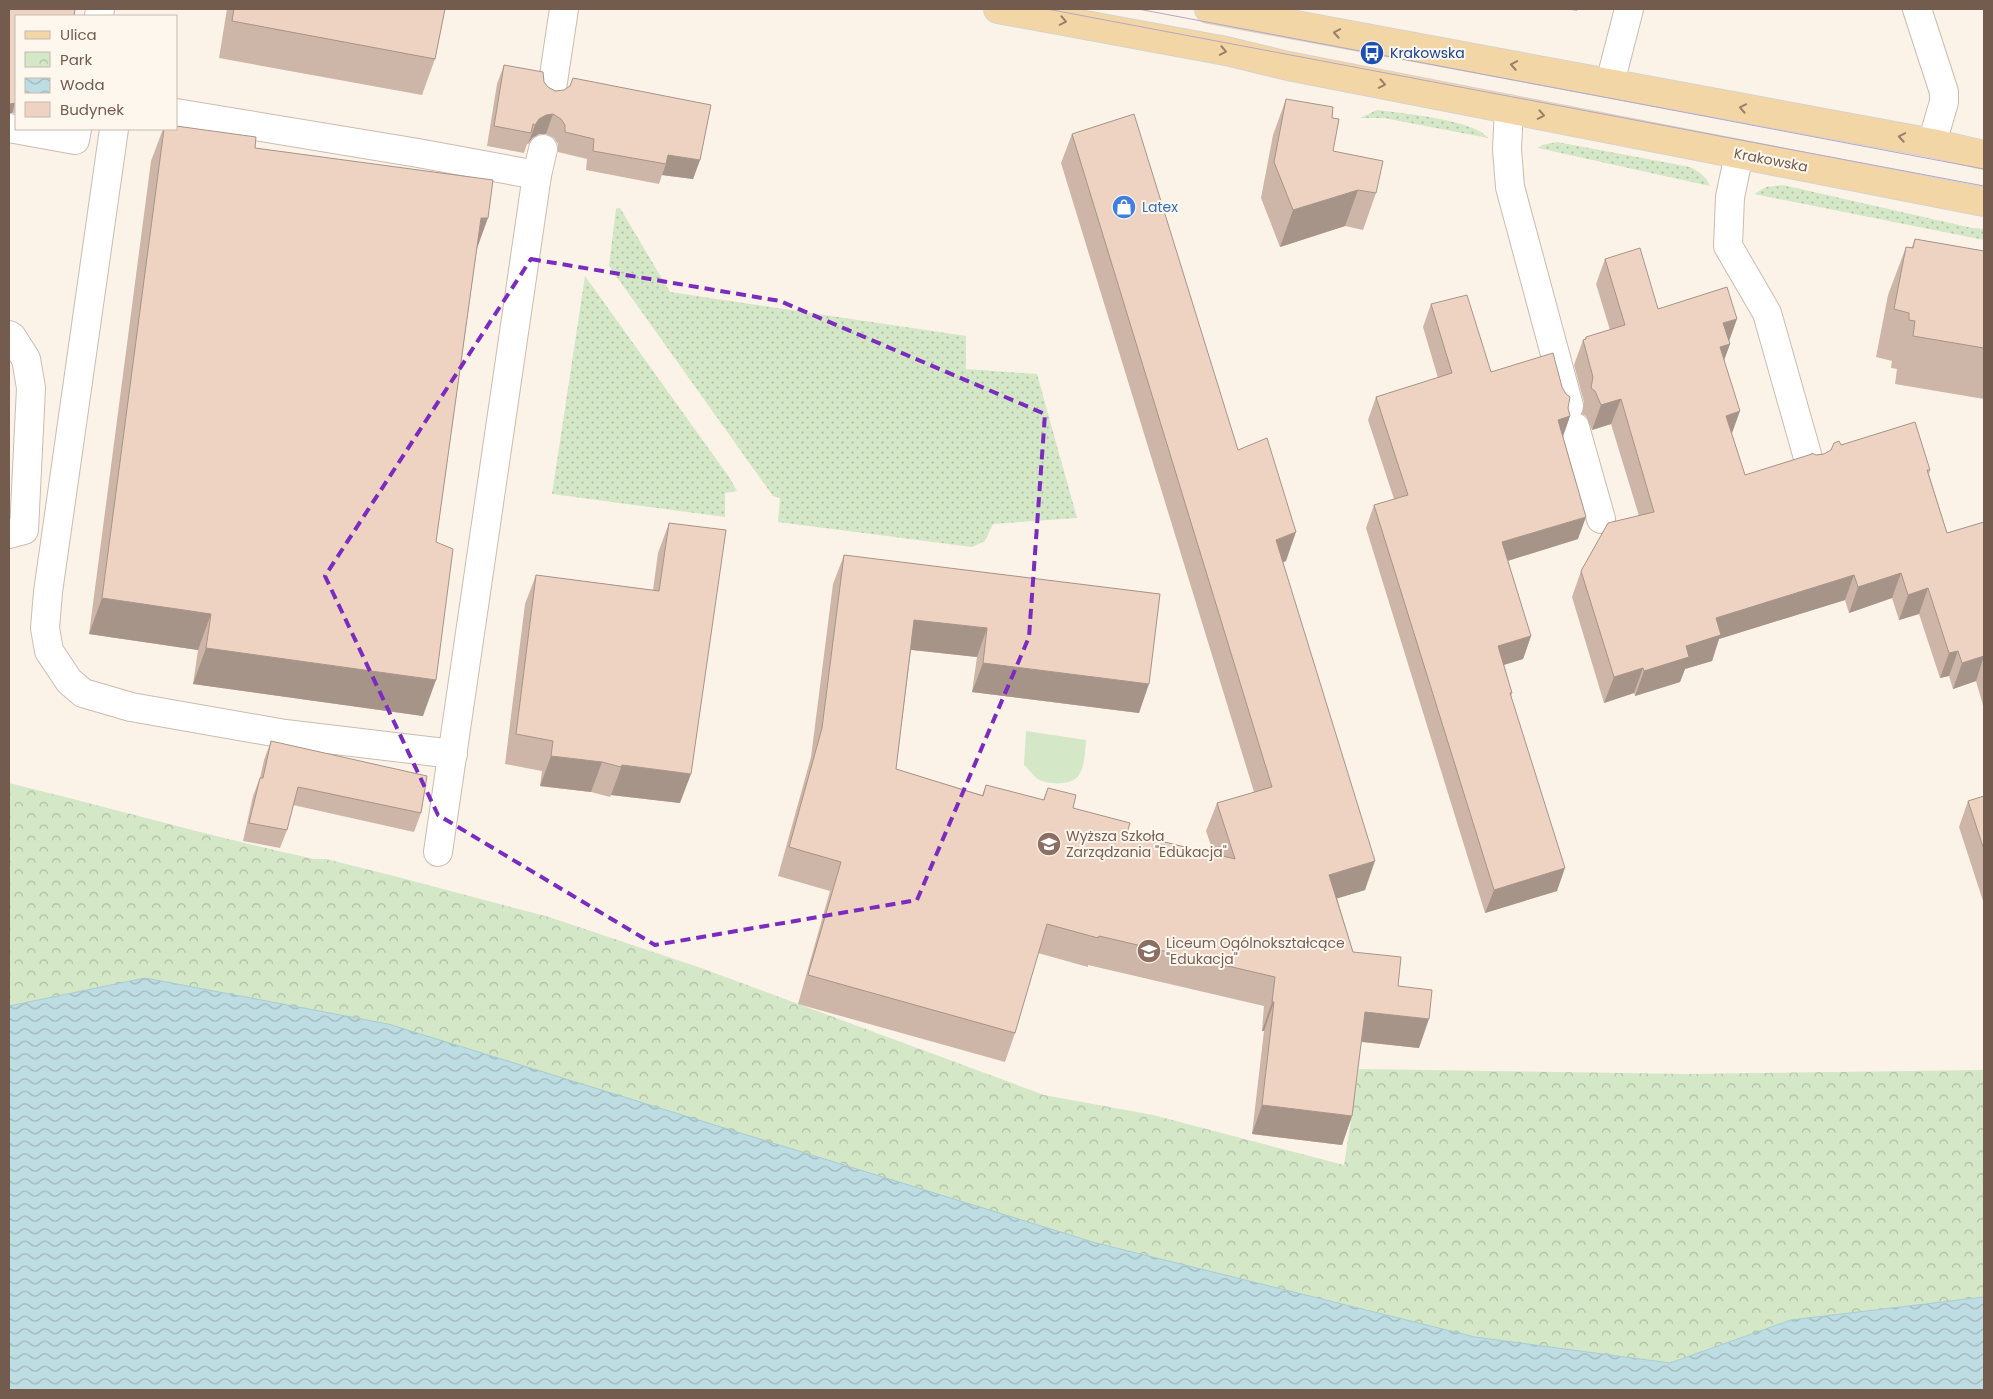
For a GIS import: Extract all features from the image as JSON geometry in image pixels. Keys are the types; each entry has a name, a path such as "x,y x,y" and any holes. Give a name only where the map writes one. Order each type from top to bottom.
{"main road":[{"name":"Krakowska","path":"998,9 1226,51 1288,66 1984,202"},
{"path":"1209,9 1932,143 1984,155"}],"lane":[{"path":"552,95 564,9"},
{"path":"1610,83 1629,9"},
{"path":"1917,9 1944,92 1944,102 1932,143"},
{"path":"1509,109 1507,149 1510,187 1601,520"},
{"path":"178,113 418,153 537,175"},
{"path":"20,130 75,140 77,130"},
{"path":"114,130 48,592 45,628 50,651 69,680 83,693 131,707 285,734 453,754"},
{"path":"438,852 537,175 543,148"},
{"path":"1739,154 1730,197 1728,246 1767,313 1810,466"},
{"path":"9,335 26,359 30,388 24,530 9,534"}],"highlighted area":[{"path":"531,259 780,301 1045,414 1029,637 917,900 655,945 438,815 325,576"}],"green space":[{"path":"1377,110 1437,118 1469,126 1488,138 1384,118 1360,118"},
{"path":"1557,142 1690,167 1704,177 1710,186 1538,148 1542,145"},
{"path":"1783,185 1972,228 1984,229 1984,240 1754,194 1766,187"},
{"path":"620,208 670,292 966,336 966,369 1037,374 1077,518 993,524 985,541 972,547 778,522 780,498 773,496 609,266 616,209"},
{"path":"585,276 729,477 737,491 725,493 725,517 552,494"},
{"path":"1026,731 1086,740 1084,763 1076,779 1060,783 1042,781 1036,778 1024,765"},
{"path":"9,783 238,841 314,859 326,859 549,917 701,968 1044,1095 1153,1115 1344,1165 1359,1069 1688,1074 1984,1070 1984,1297 1791,1320 1670,1363 1475,1337 1096,1243 604,1092 145,978 9,1006"}],"water":[{"path":"145,978 388,1024 1096,1243 1475,1337 1670,1363 1791,1320 1984,1297 1984,1390 9,1390 9,1006"}],"building":[{"path":"9,9 75,9 74,15 15,15 15,103 9,104"},
{"path":"234,9 445,9 435,59 232,21"},
{"path":"504,65 543,72 544,82 555,91 564,90 570,86 573,78 711,105 700,160 668,155 666,164 593,151 594,139 565,132 565,125 561,119 553,114 546,115 539,119 535,125 533,124 531,133 494,126"},
{"path":"1286,99 1333,107 1332,118 1339,119 1333,151 1383,161 1376,193 1358,190 1293,210 1274,162"},
{"path":"1134,114 1238,450 1267,438 1296,532 1276,540 1375,861 1329,875 1353,952 1401,957 1398,986 1432,990 1429,1019 1365,1012 1352,1116 1262,1105 1274,1002 1272,1002 1275,977 1099,936 1098,938 1047,924 1015,1033 808,975 841,862 789,847 822,728 844,555 1160,594 1149,684 983,663 987,628 914,620 896,769 983,796 986,785 1044,800 1048,788 1076,795 1073,808 1130,823 1127,833 1235,859 1217,803 1272,787 1072,134"},
{"path":"178,126 256,137 255,148 493,180 488,218 481,218 436,542 453,549 436,680 206,648 211,614 102,598 164,130 178,130"},
{"path":"1915,239 1984,251 1984,348 1913,336 1915,321 1909,320 1909,313 1894,309 1906,247 1913,248"},
{"path":"1640,248 1658,309 1727,287 1737,319 1723,323 1730,344 1720,347 1740,411 1726,416 1745,475 1812,453 1816,455 1824,454 1831,450 1834,443 1839,441 1841,445 1915,422 1930,470 1927,470 1947,533 1984,522 1984,656 1962,663 1958,651 1949,653 1928,588 1908,595 1901,573 1858,587 1854,575 1716,618 1721,635 1686,646 1689,657 1644,671 1643,668 1614,677 1581,571 1608,523 1654,512 1621,399 1601,405 1595,391 1591,388 1593,377 1583,340 1586,337 1625,325 1605,259"},
{"path":"1467,295 1491,372 1553,353 1562,387 1570,397 1568,408 1570,416 1558,420 1586,517 1502,542 1531,636 1498,646 1512,693 1510,693 1565,868 1494,890 1374,505 1408,495 1376,397 1452,373 1431,304"},
{"path":"669,523 726,530 691,774 622,765 621,767 602,762 551,756 553,741 516,734 536,575 659,591"},
{"path":"271,741 427,776 421,813 298,787 287,830 249,823 260,778 263,778"},
{"path":"1984,796 1984,850 1968,801"}],"tram line":[{"path":"1047,9 1984,186"},
{"path":"1138,9 1984,169"}],"place":[{"name":"Krakowska","path":"1372,53"},
{"name":"Latex","path":"1124,207"},
{"name":"Wyższa Szkoła Zarządzania \"Edukacja\"","path":"1049,844"},
{"name":"Liceum Ogólnokształcące \"Edukacja\"","path":"1149,951"}]}
